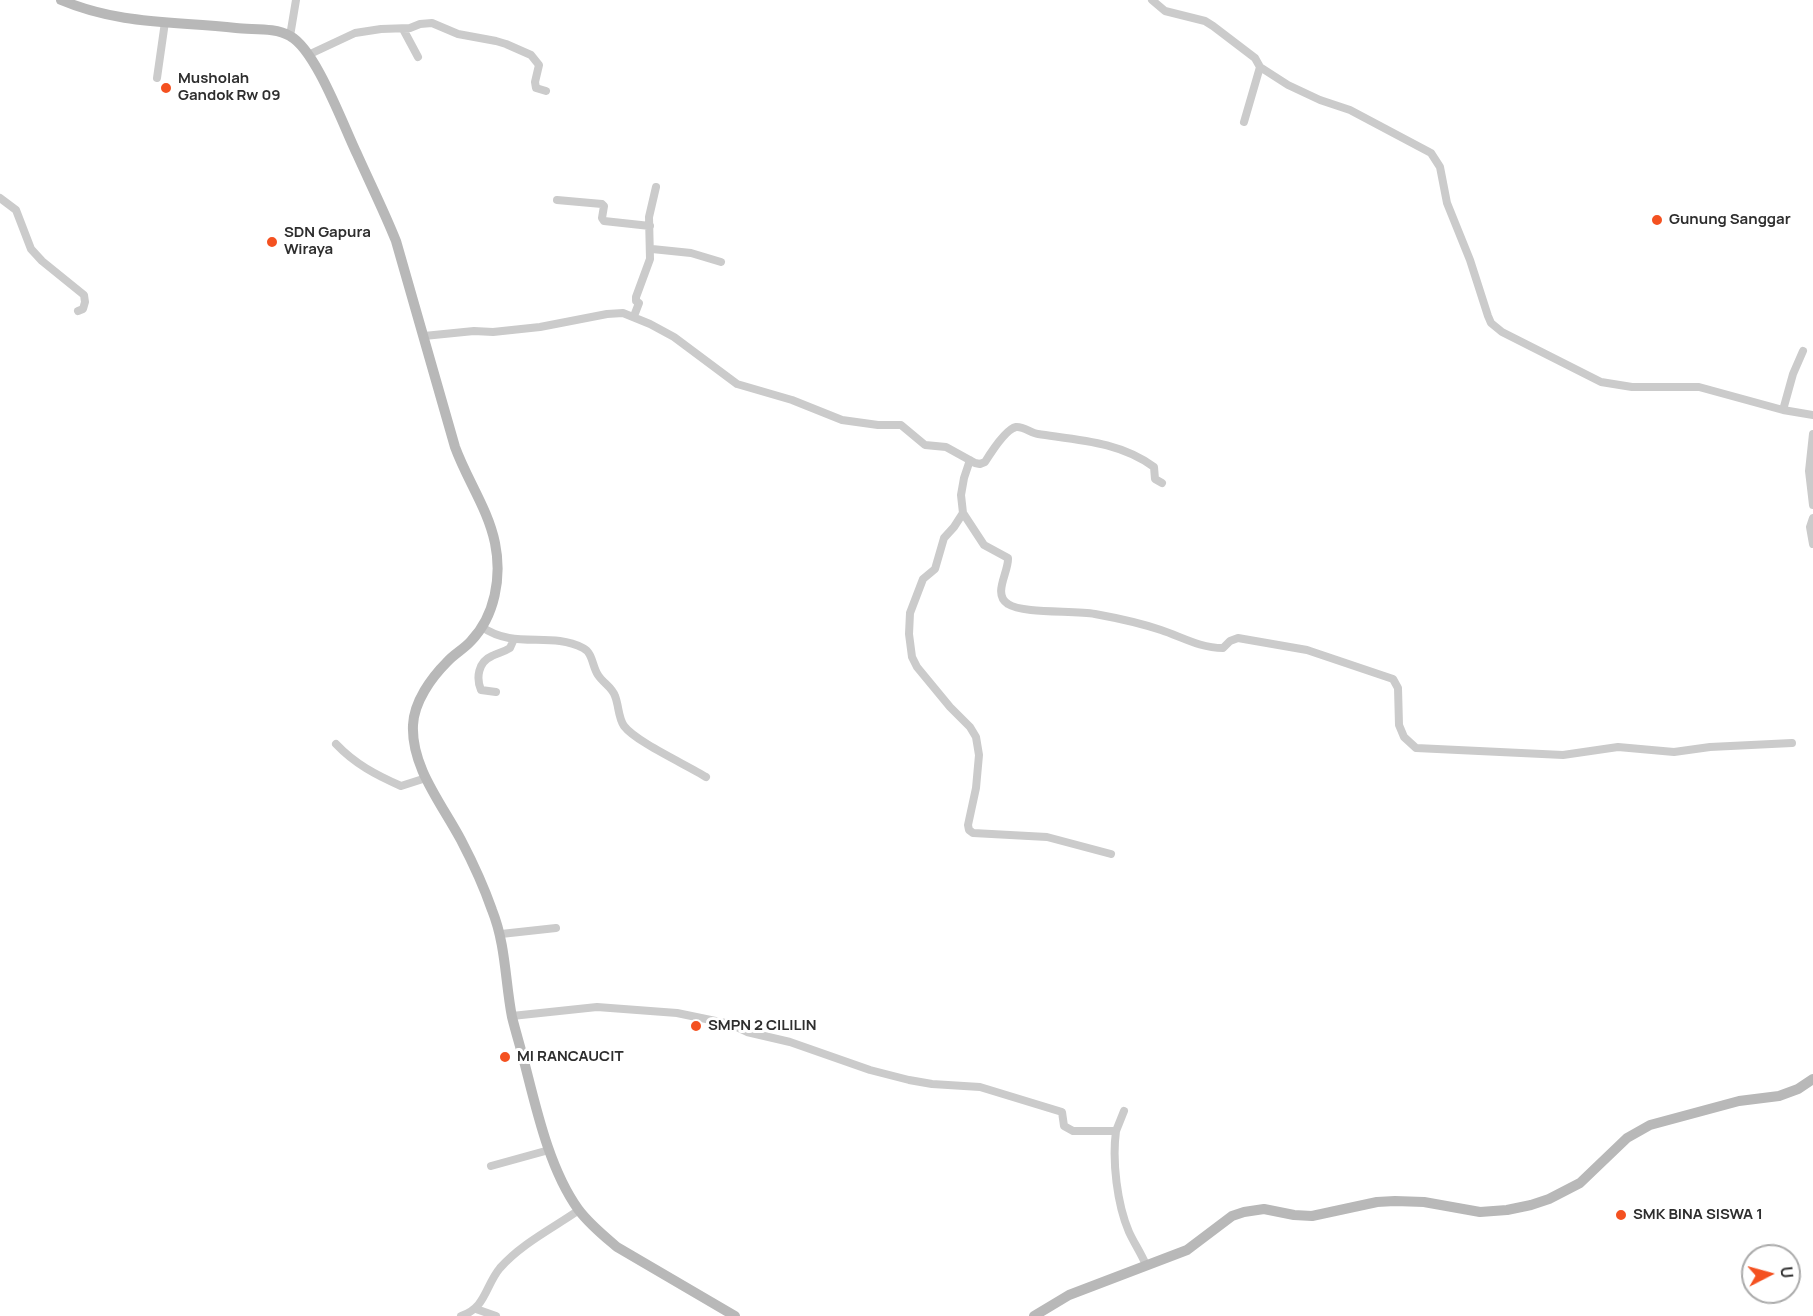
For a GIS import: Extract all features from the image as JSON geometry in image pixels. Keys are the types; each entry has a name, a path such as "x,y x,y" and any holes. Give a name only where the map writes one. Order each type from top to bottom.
{"main road":[{"path":"61,0 104,15 134,21 269,31 290,36 299,42 308,54 385,213 407,273 455,447 463,470 477,494 495,541 497,570 493,603 482,627 471,641 446,662 420,700 414,713 413,739 416,754 426,778 466,851 488,898 501,934 512,1016 549,1150 562,1181 579,1210 601,1233 617,1247 735,1316"},
{"path":"1034,1316 1069,1295 1173,1257 1187,1250 1232,1216 1244,1212 1264,1209 1294,1215 1312,1215 1395,1201 1413,1201 1480,1212 1531,1205 1549,1199 1580,1183 1627,1138 1650,1125 1739,1101 1779,1096 1798,1089 1813,1079"}],"street":[{"path":"290,36 296,0"},
{"path":"1152,0 1165,11 1205,21 1214,26 1254,58 1260,67 1306,94 1350,110 1431,153 1440,167 1447,203 1470,260 1488,316 1491,323 1502,332 1600,382 1632,387 1699,387 1783,410 1813,415"},
{"path":"157,78 165,22"},
{"path":"308,54 355,33 381,29 403,29 432,23 458,34 496,41 531,55 539,65 536,88 546,91"},
{"path":"403,29 418,57"},
{"path":"1244,122 1260,67"},
{"path":"634,316 639,303 636,297 645,277 652,249 650,210 656,187"},
{"path":"0,198 16,210 31,249 84,296 83,309 78,311"},
{"path":"557,200 602,204 604,221 650,226"},
{"path":"652,249 691,253 721,262"},
{"path":"424,336 540,327 616,313 634,316 674,337 737,384 792,400 842,420 878,425 901,425 925,446 946,447 970,460 983,463 1014,427 1038,434 1056,435 1120,448 1154,467 1155,479 1162,483"},
{"path":"1783,410 1793,374 1803,351"},
{"path":"1812,439 1809,471 1813,505"},
{"path":"970,460 964,478 963,513 984,545 1008,558 1001,588 1003,598 1008,604 1024,609 1093,613 1161,630 1196,644 1214,648 1222,648 1238,638 1307,650 1387,677 1393,680 1398,688 1399,725 1404,737 1416,748 1563,754 1618,747 1674,752 1710,747 1792,743"},
{"path":"963,513 944,538 935,569 923,579 910,613 909,634 912,657 917,667 970,727 976,737 979,755 969,830 973,833 1047,837 1111,854"},
{"path":"1813,518 1810,527 1813,544"},
{"path":"482,627 495,636 514,639 543,639 583,648 591,657 599,677 615,695 619,717 625,728 657,750 706,777"},
{"path":"496,692 481,690 478,675 480,667 488,658 510,648 514,639"},
{"path":"336,744 353,761 401,786 426,778"},
{"path":"501,934 556,928"},
{"path":"512,1016 597,1007 652,1010 697,1017 730,1024 747,1032 790,1042 870,1070 909,1080 980,1087 1007,1094 1062,1112 1064,1126 1071,1131 1116,1131"},
{"path":"1124,1111 1116,1131 1114,1144 1118,1191 1129,1232 1146,1265"},
{"path":"491,1166 549,1150"},
{"path":"461,1316 476,1309 491,1281 510,1258 579,1210"},
{"path":"476,1309 496,1316"}],"place":[{"name":"Musholah Gandok Rw 09","path":"166,88"},
{"name":"Gunung Sanggar","path":"1657,220"},
{"name":"SDN Gapura Wiraya","path":"272,242"},
{"name":"SMPN 2 CILILIN","path":"696,1026"},
{"name":"MI RANCAUCIT","path":"505,1057"},
{"name":"SMK BINA SISWA 1","path":"1621,1215"}]}
